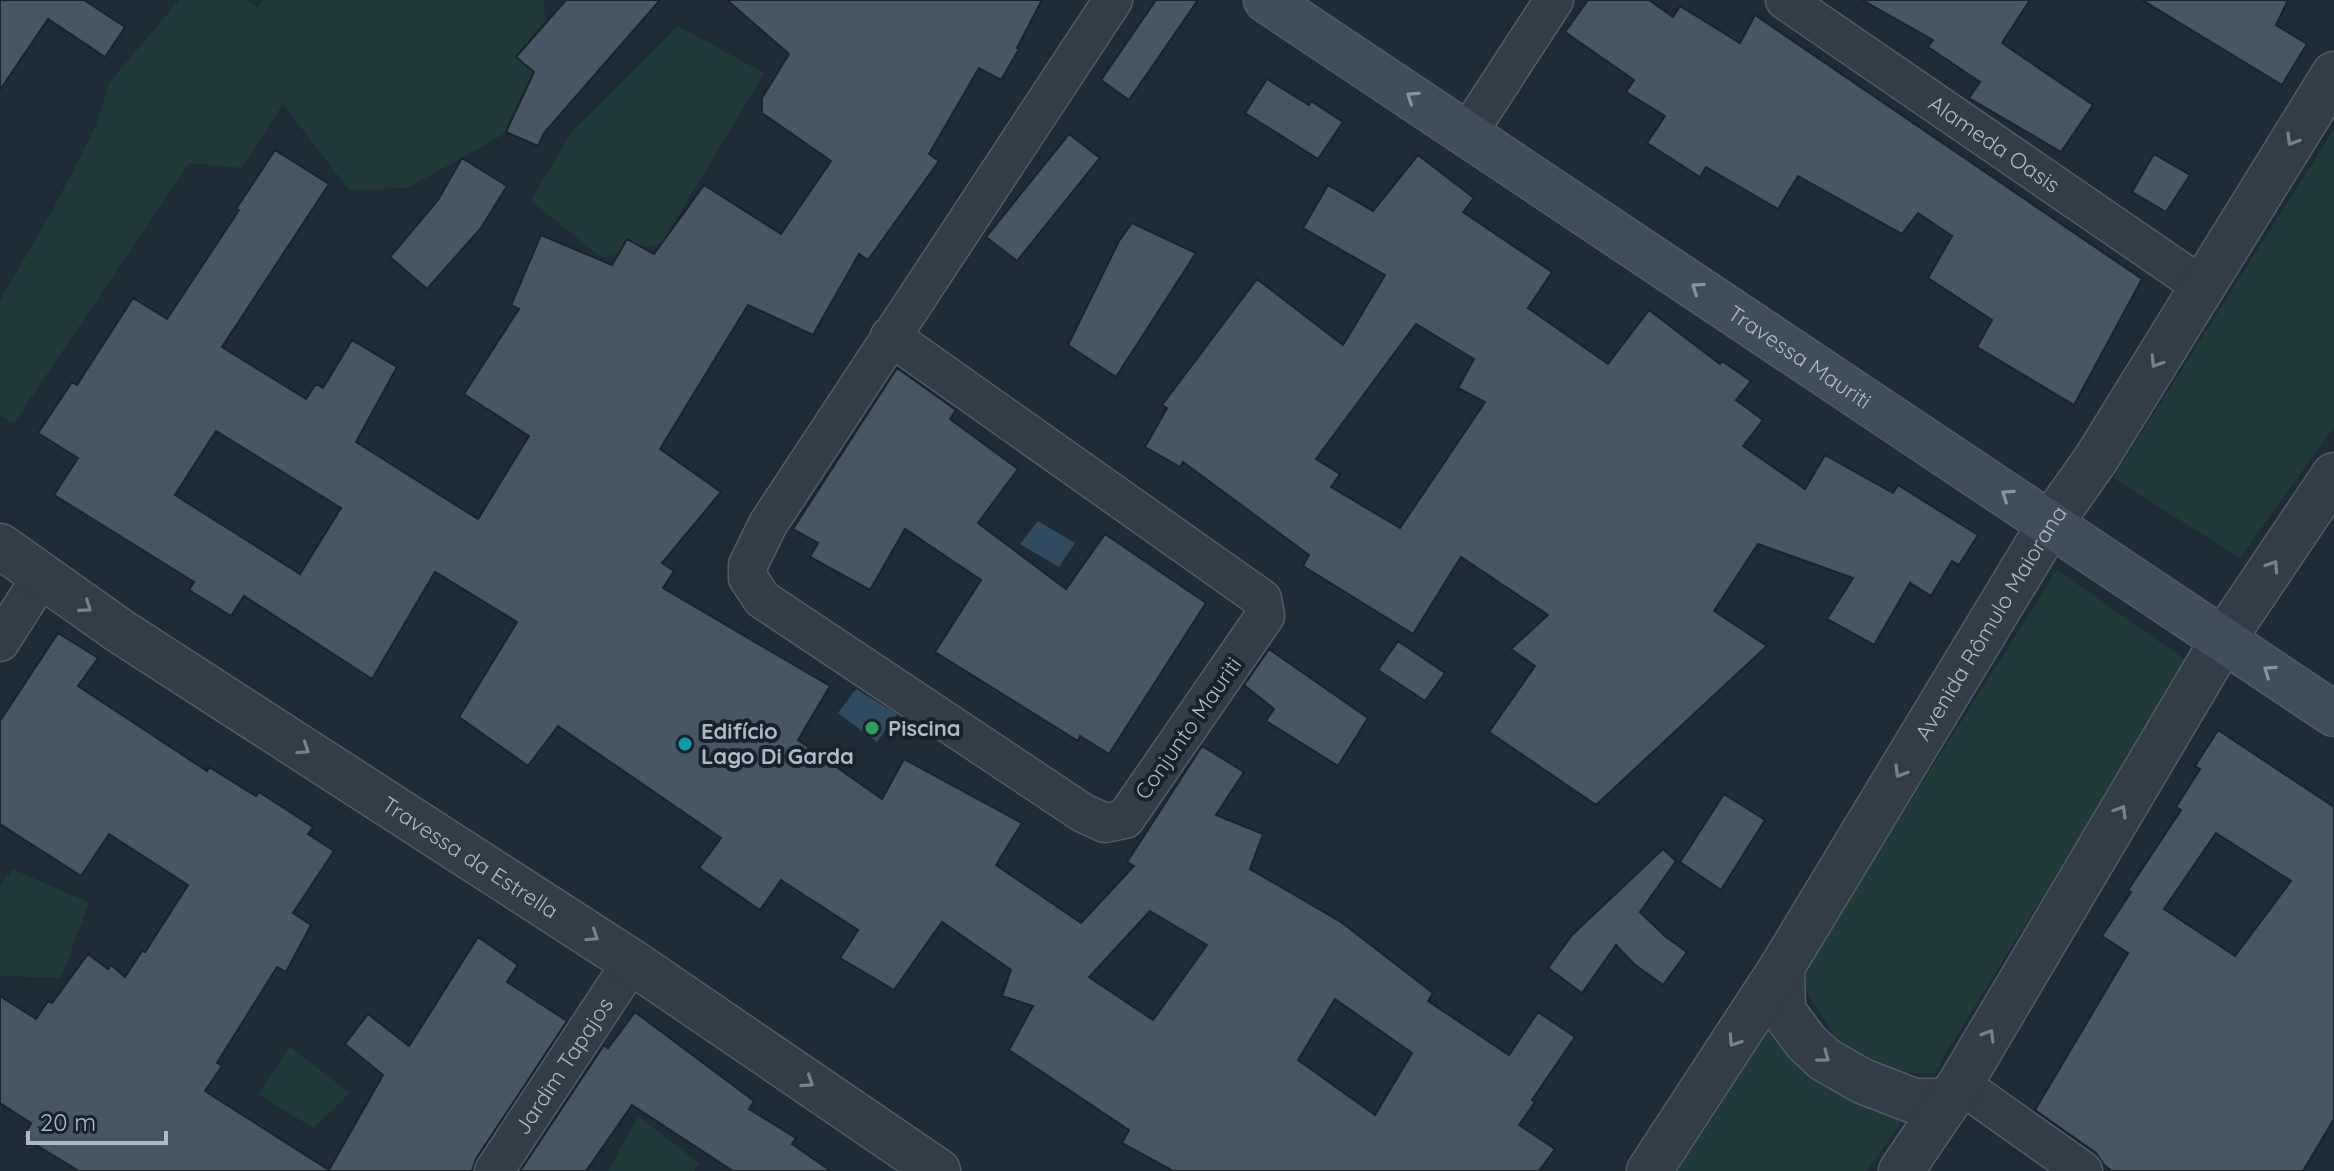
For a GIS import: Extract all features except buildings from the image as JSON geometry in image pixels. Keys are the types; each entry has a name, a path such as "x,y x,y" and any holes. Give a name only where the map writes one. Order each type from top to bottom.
{"main road":[{"name":"Travessa Mauriti","path":"1266,0 2334,714"}],"street":[{"name":"Conjunto Mauriti","path":"890,336 1262,599 1265,616 1125,819 1105,823 1083,813 762,599 748,578 748,565 768,524 890,336 1113,0"},
{"path":"1467,134 1554,0"},
{"name":"Alameda Oasis","path":"1785,0 2203,287"},
{"name":"Avenida Rômulo Maiorana","path":"1649,1171 1782,967 2050,524 2096,459 2334,74"},
{"path":"1901,1171 1954,1092 2223,640 2334,475"},
{"name":"Travessa da Estrella","path":"0,546 120,631 632,962 938,1171"},
{"path":"0,642 42,576"},
{"name":"Jardim Tapajos","path":"494,1171 632,962"},
{"path":"1782,967 1783,1011 1806,1042 1824,1059 1862,1081 1914,1101 1954,1092 2083,1171"}],"green space":[{"path":"179,0 247,0 258,7 263,0 544,0 548,109 408,188 349,190 283,104 242,168 189,163 14,423 0,415 0,300 49,217 95,128 109,83"},
{"path":"678,26 764,73 662,243 602,258 531,201 572,131"},
{"path":"2334,129 2334,427 2240,558 2113,478"},
{"path":"2057,570 2187,661 1934,1073 1894,1073 1840,1045 1798,979"},
{"path":"13,869 89,903 61,978 0,976 0,886"},
{"path":"1763,1024 1829,1083 1905,1117 1867,1171 1671,1171"},
{"path":"290,1047 350,1093 313,1128 258,1094"},
{"path":"638,1116 699,1163 694,1171 608,1171"}],"water":[{"path":"1038,521 1075,543 1059,567 1020,544"},
{"name":"Piscina","path":"856,689 897,714 877,742 838,713"}],"place":[{"name":"Piscina","path":"872,728"},
{"name":"Edifício Lago Di Garda","path":"685,744"}]}
